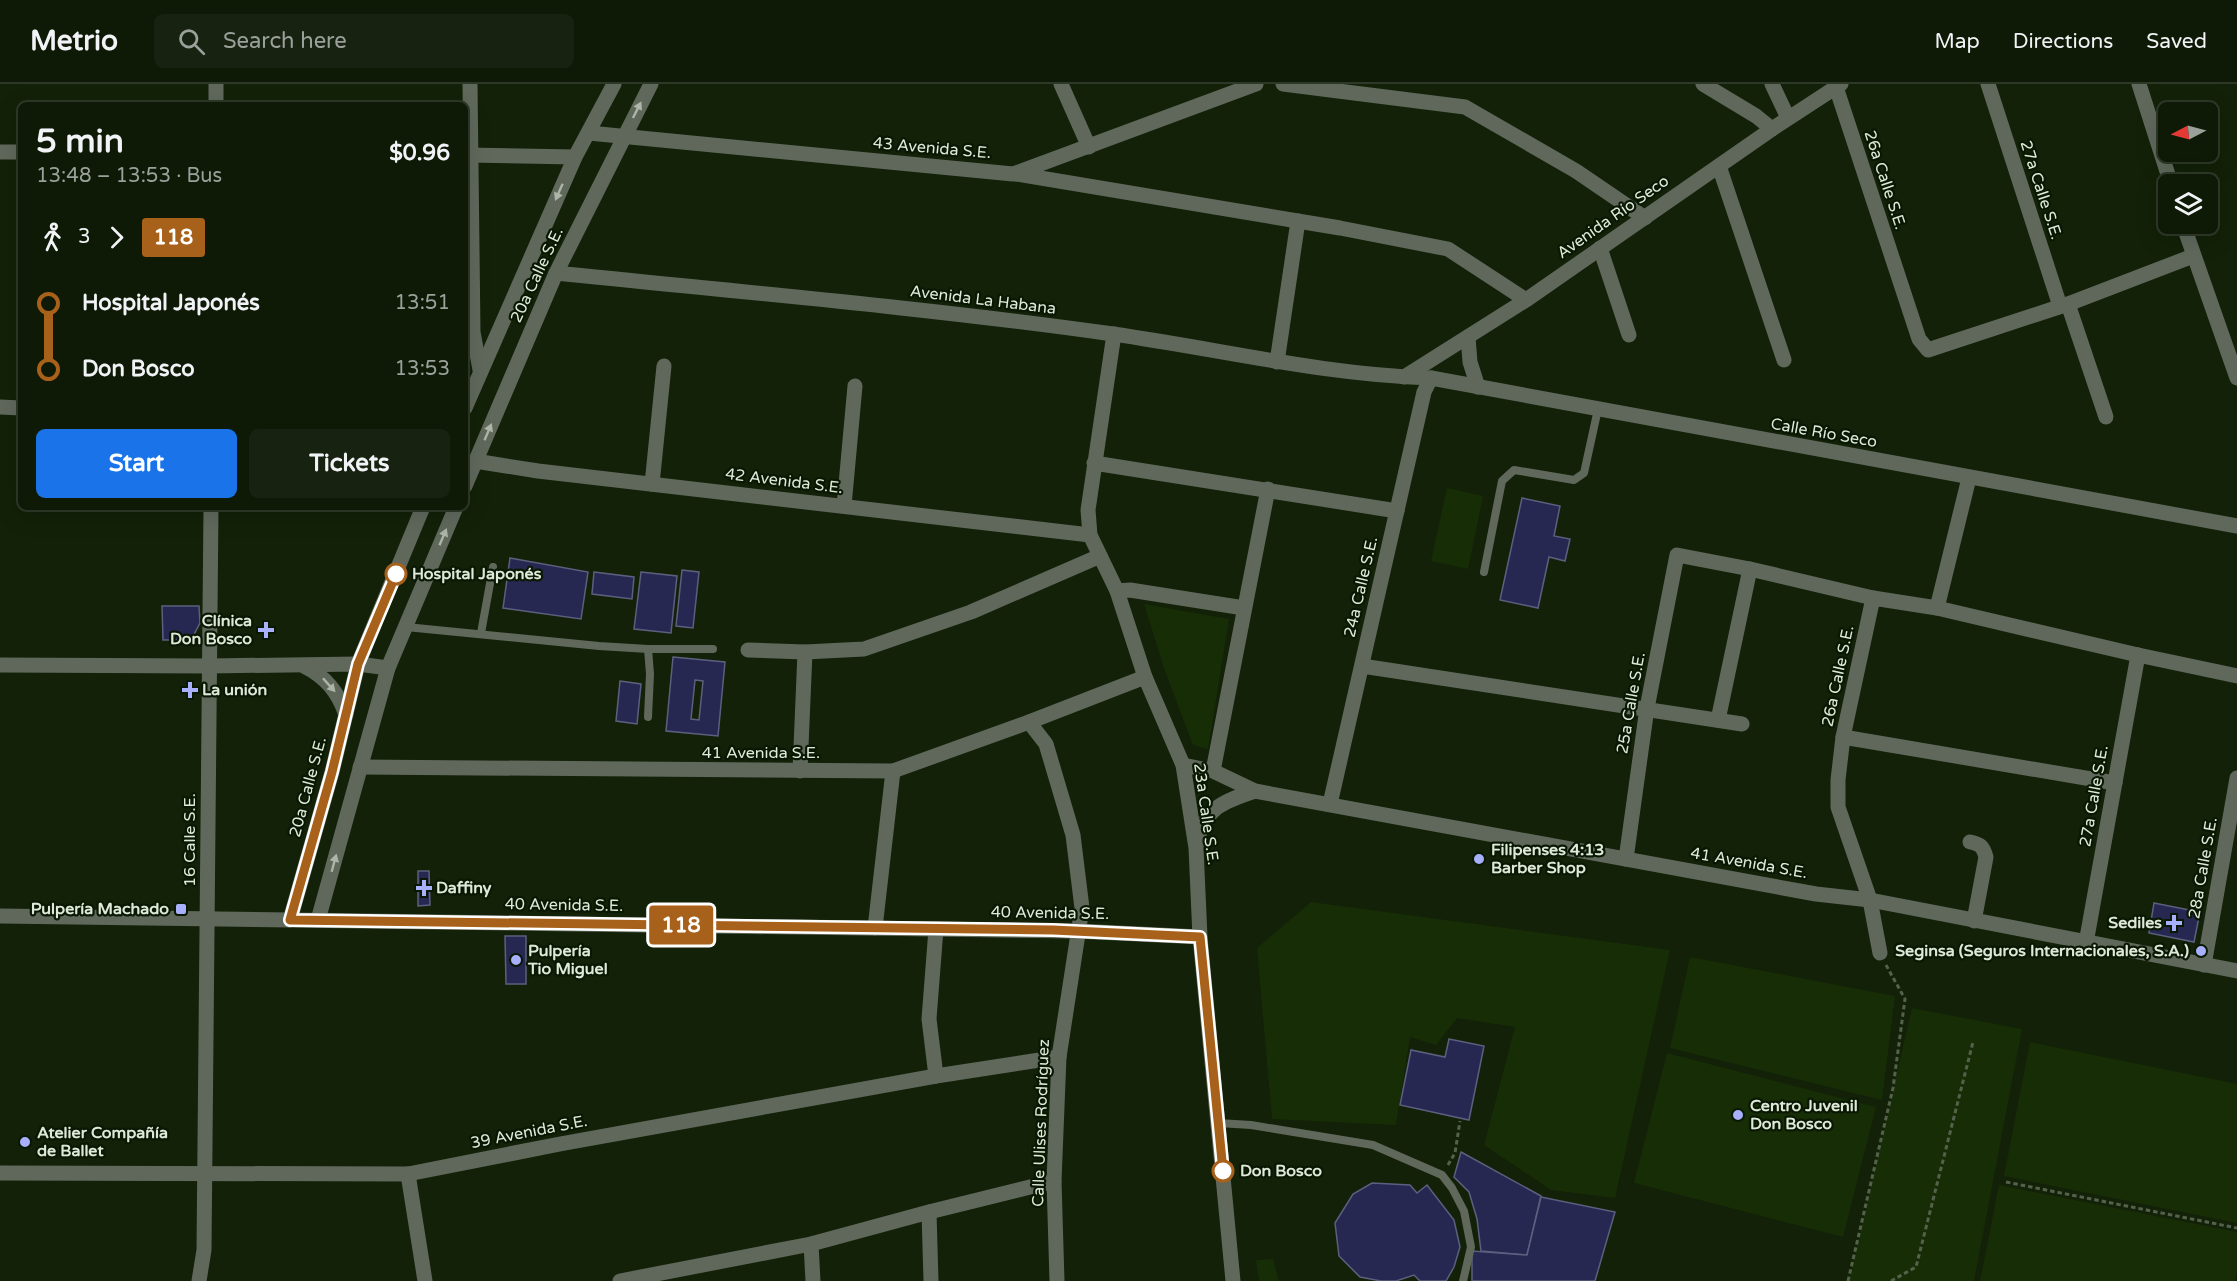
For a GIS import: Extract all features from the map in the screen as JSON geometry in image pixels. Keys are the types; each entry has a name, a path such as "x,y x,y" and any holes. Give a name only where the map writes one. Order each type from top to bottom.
{"street":[{"path":"216,84 216,102"},
{"path":"470,84 468,155 473,332 480,370"},
{"name":"20a Calle S.E.","path":"468,400 575,157 614,84"},
{"name":"20a Calle S.E.","path":"468,478 555,273 651,84"},
{"path":"1061,84 1089,147"},
{"name":"43 Avenida S.E.","path":"589,133 1013,174 1089,147 1223,90 1256,84"},
{"path":"1283,84 1465,107 1576,171 1645,218"},
{"path":"1703,84 1756,116 1772,129"},
{"path":"1772,84 1788,118"},
{"name":"27a Calle S.E.","path":"1988,84 2064,305 2106,417"},
{"path":"2139,84 2168,174"},
{"name":"Avenida Río Seco","path":"1404,377 1527,300 1772,129 1838,86"},
{"name":"26a Calle S.E.","path":"1838,86 1919,339 1928,350 2064,305"},
{"path":"0,152 18,153"},
{"path":"468,155 575,157"},
{"path":"1719,166 1784,360"},
{"path":"1013,174 1298,221 1448,249 1527,300"},
{"path":"1277,362 1298,221"},
{"path":"2186,234 2237,378"},
{"path":"1600,248 1629,335"},
{"path":"2064,305 2193,256"},
{"name":"Avenida La Habana","path":"555,273 910,309 1114,334 1277,362 1404,377"},
{"name":"23a Calle S.E.","path":"1114,334 1088,510 1090,534 1117,591 1144,677 1183,765 1196,848 1200,937 1233,1281"},
{"path":"1468,337 1470,362 1478,387"},
{"path":"652,484 664,366"},
{"name":"Calle Río Seco","path":"1404,377 1431,378 2237,526"},
{"name":"24a Calle S.E.","path":"1330,804 1424,392 1431,378"},
{"path":"844,506 855,386"},
{"path":"0,407 18,408"},
{"name":"42 Avenida S.E.","path":"475,461 538,471 1090,534"},
{"path":"1094,463 1397,511"},
{"path":"1937,608 1969,478"},
{"path":"1213,771 1268,489"},
{"name":"16 Calle S.E.","path":"200,1281 204,1250 211,510"},
{"name":"20a Calle S.E.","path":"290,920 332,772 358,664 422,510"},
{"path":"318,920 388,668 455,510"},
{"name":"25a Calle S.E.","path":"1626,859 1647,708 1677,555 1750,568"},
{"path":"748,650 805,652 864,650 971,612 1100,556"},
{"path":"1718,720 1750,568 1873,598 1937,608 2237,676"},
{"path":"1117,591 1130,590 1244,608"},
{"name":"26a Calle S.E.","path":"1873,598 1843,737 1838,780 1838,807 1870,900 1880,953"},
{"path":"800,771 805,652"},
{"name":"27a Calle S.E.","path":"2086,943 2138,655"},
{"path":"0,664 209,666 358,664 388,668"},
{"path":"301,665 317,672 330,684 340,698 346,715"},
{"path":"1362,666 1742,724"},
{"name":"41 Avenida S.E.","path":"360,767 893,771 1029,722 1144,677"},
{"name":"Calle Ulises Rodríguez","path":"1029,722 1046,744 1073,835 1082,908 1059,1057 1054,1181 1057,1281"},
{"path":"1843,737 2115,783"},
{"name":"41 Avenida S.E.","path":"1183,765 1213,771 1255,791 1816,894 1870,900 2237,971"},
{"path":"875,928 893,771"},
{"name":"28a Calle S.E.","path":"2204,965 2233,818 2237,778"},
{"name":"41 Avenida S.E.","path":"1196,848 1200,830 1210,813 1225,801 1255,791"},
{"path":"1970,842 1980,844 1986,857 1974,921"},
{"name":"40 Avenida S.E.","path":"0,916 1077,931 1200,937"},
{"path":"936,929 929,1019 936,1076"},
{"name":"39 Avenida S.E.","path":"0,1173 408,1174 936,1076 1059,1057"},
{"path":"408,1174 425,1281"},
{"path":"620,1281 691,1275 1054,1181"},
{"path":"929,1212 931,1281"},
{"path":"811,1244 813,1281"}],"lane":[{"path":"1484,572 1502,482 1514,470 1574,480 1584,473 1598,409"},
{"path":"481,633 494,567"},
{"path":"406,627 648,650 713,649"},
{"path":"648,650 650,674 648,717"},
{"path":"1218,1123 1251,1125 1372,1145 1442,1175 1464,1210 1471,1247 1463,1281"}],"path":[{"path":"1848,1281 1893,1088 1905,999 1880,953"},
{"path":"1891,1281 1916,1267 1973,1042"},
{"path":"1442,1175 1455,1153 1460,1121"},
{"path":"2006,1182 2237,1228"}],"green space":[{"path":"1447,488 1483,496 1468,569 1431,561"},
{"path":"1144,604 1229,619 1208,749 1193,745 1164,668"},
{"path":"1311,902 1670,950 1615,1198 1551,1190 1484,1145 1515,1027 1457,1018 1436,1045 1410,1037 1396,1125 1272,1119 1257,948"},
{"path":"1690,957 1895,996 1882,1100 1670,1048"},
{"path":"1912,1008 2022,1029 1974,1281 1849,1281"},
{"path":"2030,1042 2237,1084 2237,1223 2004,1176"},
{"path":"1667,1053 1876,1107 1843,1237 1634,1183"},
{"path":"1999,1185 2237,1232 2235,1281 1980,1281"},
{"path":"1273,1259 1279,1281 1259,1281 1256,1260"}],"building":[{"path":"1522,498 1560,506 1554,536 1570,539 1565,561 1549,557 1538,608 1500,600"},
{"path":"510,558 588,572 581,619 503,608"},
{"path":"682,570 699,572 693,628 676,626"},
{"path":"594,572 634,577 632,599 592,594"},
{"path":"641,572 677,576 671,633 634,629"},
{"path":"162,606 199,606 200,623 191,640 163,640"},
{"path":"673,657 725,662 718,736 666,731","holes":["695,680 703,681 699,720 691,719"]},
{"path":"620,681 641,684 637,724 616,721"},
{"name":"Daffiny","path":"418,871 429,871 430,905 418,906"},
{"name":"Sediles","path":"2154,903 2200,912 2194,942 2149,933"},
{"name":"Pulpería Tio Miguel","path":"505,936 526,936 526,984 506,984"},
{"path":"1449,1039 1484,1046 1469,1120 1400,1105 1411,1050 1445,1057"},
{"path":"1461,1152 1541,1196 1527,1255 1481,1251 1477,1219 1469,1192 1454,1177"},
{"name":"Don Bosco","path":"1372,1183 1410,1185 1417,1193 1427,1185 1454,1220 1460,1247 1454,1267 1446,1281 1420,1281 1414,1275 1396,1281 1360,1277 1339,1256 1335,1223 1353,1194"},
{"path":"1541,1197 1615,1212 1595,1281 1472,1281 1472,1251 1527,1255"}],"bus line":[{"name":"118","path":"396,574 358,664 332,772 290,920 1053,930 1200,937 1223,1171"}],"place":[{"name":"Hospital Japonés","path":"396,574"},
{"name":"Clínica Don Bosco","path":"266,630"},
{"name":"La unión","path":"190,690"},
{"name":"Filipenses 4:13 Barber Shop","path":"1479,859"},
{"name":"Daffiny","path":"424,888"},
{"name":"Pulpería Machado","path":"181,909"},
{"name":"Sediles","path":"2174,923"},
{"name":"Seginsa (Seguros Internacionales, S.A.)","path":"2201,951"},
{"name":"Pulpería Tio Miguel","path":"516,960"},
{"name":"Centro Juvenil Don Bosco","path":"1738,1115"},
{"name":"Atelier Compañía de Ballet","path":"25,1142"},
{"name":"Don Bosco","path":"1223,1171"}]}
